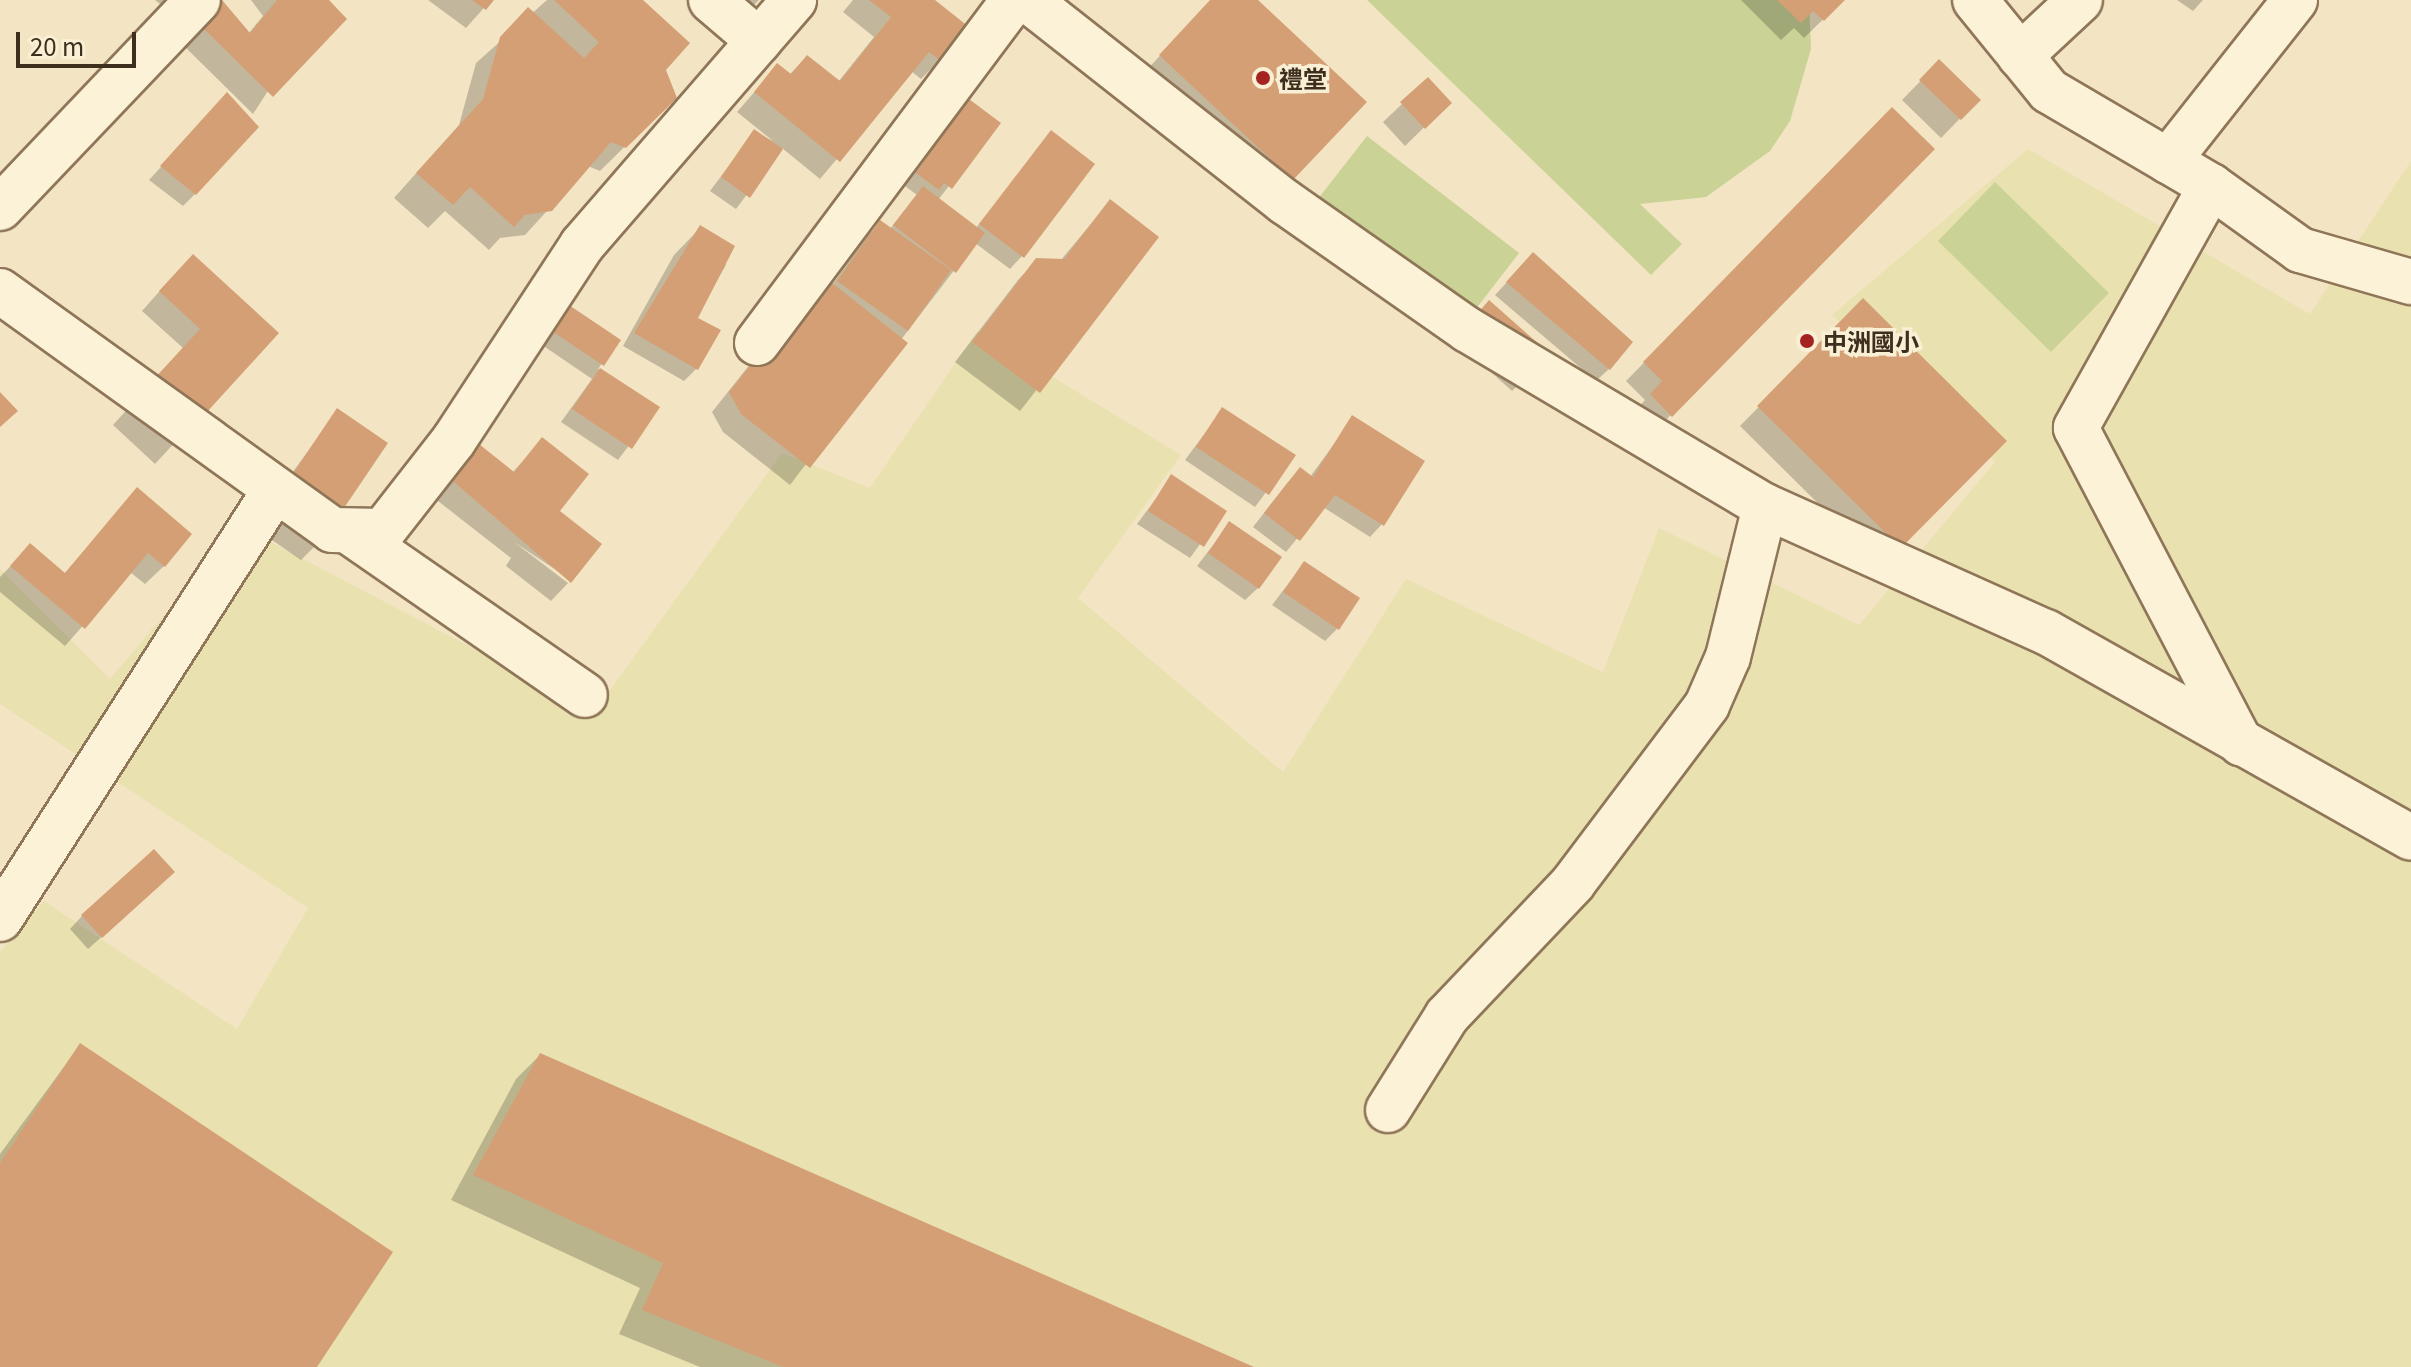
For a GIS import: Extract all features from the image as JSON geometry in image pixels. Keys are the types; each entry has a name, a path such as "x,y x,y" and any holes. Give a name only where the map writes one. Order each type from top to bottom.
{"street":[{"path":"0,208 198,0"},
{"path":"711,0 759,41"},
{"path":"0,291 332,530 383,531 454,440 582,245 794,0"},
{"path":"757,343 1014,0"},
{"path":"1028,0 1285,202 1468,330 1765,506 2046,632 2411,838"},
{"path":"1975,0 2049,91 2211,186 2300,250 2411,282"},
{"path":"2020,56 2080,0"},
{"path":"2168,161 2295,0"},
{"path":"2211,186 2076,428 2184,622 2241,743"},
{"path":"0,919 275,490"},
{"path":"1388,1110 1447,1016 1573,883 1707,705 1728,657 1765,506"},
{"path":"348,531 585,695"}],"shaded area":[{"path":"2028,149 2310,314 2411,161 2411,1367 0,1367 0,952 44,901 237,1029 308,908 0,704 0,569 110,679 240,526 594,712 782,453 870,488 977,331 1181,455 1078,598 1283,772 1406,579 1603,672 1659,528 1859,625 1995,462 1832,315"}],"green space":[{"path":"1367,0 1809,0 1811,49 1790,121 1770,151 1706,197 1640,204 1682,244 1651,275"},
{"path":"1367,136 1519,253 1455,336 1303,218"},
{"path":"1995,182 2109,293 2051,352 1938,241"}],"building":[{"path":"222,0 250,33 277,0 329,0 347,19 273,97 197,22"},
{"path":"472,0 494,0 486,10"},
{"path":"554,0 643,0 690,43 666,70 677,98 626,148 611,142 552,211 525,215 514,227 470,187 453,205 416,173 483,99 500,37 528,7 584,58 599,42"},
{"path":"869,0 935,0 969,27 942,62 929,52 840,162 754,92 777,63 791,74 807,55 840,81 891,17"},
{"name":"禮堂","path":"1210,0 1258,0 1367,102 1293,180 1159,55"},
{"path":"1777,0 1845,0 1824,21 1813,11 1801,23"},
{"path":"1939,59 1981,100 1961,120 1919,80"},
{"path":"1428,77 1452,103 1425,129 1400,102"},
{"path":"957,90 1001,123 952,189 944,183 939,190 916,173 923,163 910,153"},
{"path":"227,92 259,127 196,195 160,166"},
{"path":"1892,107 1935,149 1672,417 1650,394 1662,381 1643,362"},
{"path":"754,129 783,149 750,198 721,177"},
{"path":"1051,130 1095,164 1024,258 979,224"},
{"path":"923,186 985,233 956,273 893,225"},
{"path":"1110,199 1159,237 1040,393 972,342 1036,258 1064,259"},
{"path":"880,220 951,270 908,331 837,281"},
{"path":"700,225 735,246 698,318 721,330 698,370 634,333"},
{"path":"1533,252 1633,342 1610,370 1506,282"},
{"path":"193,254 279,333 175,447 130,405 200,329 159,291"},
{"path":"822,275 908,343 810,468 741,414 729,392"},
{"path":"554,295 621,340 604,366 537,321"},
{"path":"1863,298 2007,441 1901,548 1757,406"},
{"path":"1489,300 1549,353 1466,327"},
{"path":"600,368 660,407 632,449 572,409"},
{"path":"0,392 18,411 0,427"},
{"path":"1222,407 1296,455 1269,495 1196,447"},
{"path":"337,408 388,443 321,542 270,508"},
{"path":"1352,415 1425,461 1384,526 1335,495 1300,541 1264,513 1300,467 1313,477"},
{"path":"542,437 589,474 560,511 602,544 571,583 446,475 474,440 514,472"},
{"path":"1171,474 1227,511 1204,547 1148,511"},
{"path":"137,487 192,534 165,567 148,553 85,629 10,566 30,543 65,573"},
{"path":"1229,521 1282,557 1259,589 1208,553"},
{"path":"1304,561 1360,598 1339,630 1283,592"},
{"path":"154,849 175,872 102,938 81,915"},
{"path":"80,1043 393,1252 317,1367 0,1367 0,1163"},
{"path":"540,1053 1254,1367 783,1367 642,1310 663,1263 473,1175"}],"place":[{"name":"禮堂","path":"1263,78"},
{"name":"中洲國小","path":"1807,341"}]}
